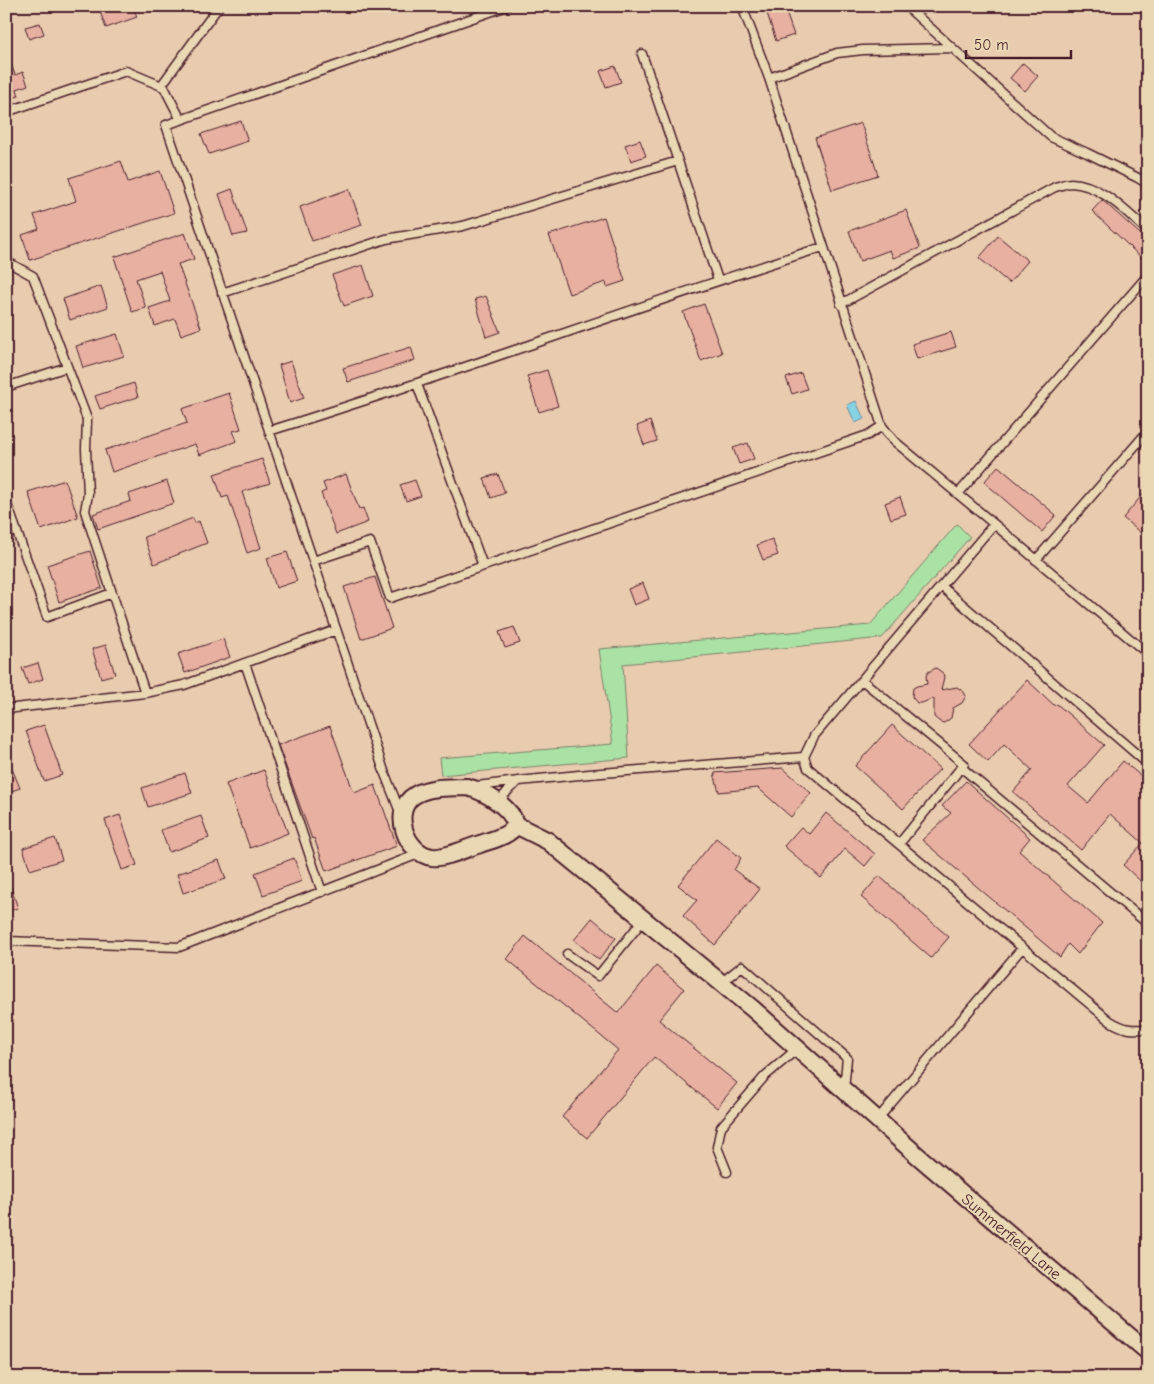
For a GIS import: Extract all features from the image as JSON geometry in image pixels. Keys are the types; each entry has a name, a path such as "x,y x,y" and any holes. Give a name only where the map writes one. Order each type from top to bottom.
{"street":[{"path":"467,787 479,790 497,803 514,818 516,825 508,833 437,858 429,857 414,847 404,830 402,817 405,805 414,795 431,789 467,787"},
{"name":"Summerfield Lane","path":"516,825 548,841 721,983 877,1120 1148,1352"}],"lane":[{"path":"161,86 219,6"},
{"path":"402,817 385,774 166,125 507,6"},
{"path":"742,6 769,78 882,426 893,440 1148,654"},
{"path":"906,6 1052,137 1087,152 1148,184"},
{"path":"769,78 837,54 863,50 951,48"},
{"path":"642,54 718,280"},
{"path":"6,112 126,71 164,87 181,120"},
{"path":"222,293 386,238 463,226 678,161"},
{"path":"841,304 1055,187 1070,183 1093,188 1106,196 1148,230"},
{"path":"269,431 418,384 718,280 823,247"},
{"path":"6,261 33,276 87,419 88,494 85,511 145,693"},
{"path":"958,494 1148,275"},
{"path":"6,387 67,367"},
{"path":"418,384 483,566"},
{"path":"313,561 370,542 390,598 868,435 882,426"},
{"path":"1036,560 1148,431"},
{"path":"6,501 47,617 112,594"},
{"path":"994,524 814,736 804,758 808,768 1110,1022 1130,1030 1148,1029"},
{"path":"941,586 1148,764"},
{"path":"6,709 145,693 184,685 336,630"},
{"path":"245,663 322,892"},
{"path":"862,680 964,764 899,844"},
{"path":"467,787 589,774 804,758"},
{"path":"962,768 1148,924"},
{"path":"385,774 394,791 404,794 431,789"},
{"path":"497,803 519,781"},
{"path":"6,942 179,948 421,853"},
{"path":"567,954 598,976 643,920"},
{"path":"877,1120 1022,948"},
{"path":"721,983 742,966 847,1058 844,1090"},
{"path":"727,1172 717,1147 721,1127 765,1076 797,1049"}],"green space":[{"path":"957,524 970,537 882,638 623,664 629,758 441,775 439,758 613,744 599,649 870,625"}],"water":[{"path":"856,401 864,419 855,423 847,405"}],"building":[{"path":"98,6 133,6 137,17 106,28"},
{"path":"784,7 794,35 776,41 767,13"},
{"path":"40,23 44,34 29,39 25,27"},
{"path":"6,55 8,55 15,75 23,72 28,85 17,89 19,96 6,100"},
{"path":"1023,63 1038,76 1025,91 1010,78"},
{"path":"615,66 621,82 606,87 600,71"},
{"path":"241,121 248,141 209,154 201,134"},
{"path":"861,123 878,175 832,190 815,138"},
{"path":"640,140 646,156 631,161 625,145"},
{"path":"121,161 128,182 160,171 174,213 30,260 22,235 39,229 34,215 76,201 69,178"},
{"path":"232,189 247,233 233,236 219,194"},
{"path":"349,189 362,225 312,241 300,207"},
{"path":"1102,200 1148,241 1148,264 1092,211"},
{"path":"906,210 920,248 893,258 890,250 860,261 849,231"},
{"path":"604,217 625,281 607,287 606,282 569,294 549,235"},
{"path":"185,233 194,259 178,264 201,328 181,335 175,319 155,326 149,308 170,301 160,271 136,279 146,308 132,312 114,257"},
{"path":"998,236 1028,261 1009,283 979,258"},
{"path":"363,265 373,296 344,306 332,275"},
{"path":"101,286 108,307 70,320 63,299"},
{"path":"486,296 500,332 486,337 475,299"},
{"path":"704,304 722,353 701,361 683,312"},
{"path":"951,332 956,347 917,359 912,344"},
{"path":"117,334 124,356 83,368 76,346"},
{"path":"411,347 415,360 348,382 343,368"},
{"path":"291,361 304,398 290,403 279,365"},
{"path":"547,370 558,406 539,412 527,376"},
{"path":"801,373 807,389 792,394 786,378"},
{"path":"134,383 138,397 100,409 95,396"},
{"path":"229,393 241,429 233,431 237,441 199,455 195,444 112,472 105,450 187,423 182,409"},
{"path":"650,421 657,441 644,445 637,426"},
{"path":"748,443 754,459 739,464 733,448"},
{"path":"262,459 270,483 242,492 261,548 247,553 228,496 222,498 214,474"},
{"path":"998,466 1056,515 1042,532 984,482"},
{"path":"346,474 359,509 363,508 368,522 336,534 321,493 326,491 323,483"},
{"path":"498,474 505,493 491,498 484,478"},
{"path":"65,480 78,517 41,530 28,492"},
{"path":"415,480 421,496 406,501 400,485"},
{"path":"167,481 174,503 98,529 93,514 131,501 129,494"},
{"path":"1148,488 1148,539 1123,518"},
{"path":"900,497 906,514 891,519 885,503"},
{"path":"193,518 195,523 199,521 207,543 154,564 144,537"},
{"path":"772,539 778,555 763,560 757,545"},
{"path":"90,551 102,588 59,602 47,565"},
{"path":"287,552 297,581 276,588 267,558"},
{"path":"375,577 392,628 361,639 344,587"},
{"path":"643,583 649,599 634,605 628,589"},
{"path":"514,627 520,643 505,648 499,632"},
{"path":"223,639 230,657 185,673 178,654"},
{"path":"106,645 115,674 101,678 92,649"},
{"path":"38,663 43,679 28,684 22,668"},
{"path":"936,668 943,673 944,677 941,690 957,687 966,696 962,703 953,708 951,718 944,723 934,717 934,698 917,703 912,697 913,688 927,684 926,676 928,672"},
{"path":"1027,680 1055,706 1057,704 1104,745 1068,786 1088,803 1123,761 1148,782 1148,888 1123,865 1143,843 1110,814 1081,850 1013,792 1032,770 1004,744 988,762 969,744"},
{"path":"44,725 62,775 44,781 26,731"},
{"path":"892,725 940,769 903,809 855,766"},
{"path":"330,726 354,793 375,785 397,846 326,871 314,838 312,839 278,745"},
{"path":"6,754 20,788 6,793"},
{"path":"783,768 811,793 791,817 758,788 719,792 714,773"},
{"path":"264,770 288,833 250,848 226,784"},
{"path":"185,773 192,793 148,807 142,788"},
{"path":"966,781 1030,838 1019,851 1102,923 1078,954 1068,944 1060,957 922,840 951,813 942,806"},
{"path":"826,813 875,854 865,866 845,849 821,878 784,846 801,827 809,834"},
{"path":"120,815 137,865 122,870 105,820"},
{"path":"201,816 209,838 169,852 161,830"},
{"path":"55,838 62,860 30,870 23,848"},
{"path":"716,838 741,858 734,870 760,889 715,945 683,916 697,900 678,885"},
{"path":"294,858 302,881 263,895 255,873"},
{"path":"219,860 226,879 183,893 177,874"},
{"path":"879,876 949,937 931,958 861,897"},
{"path":"6,879 8,879 18,908 6,912"},
{"path":"592,918 616,938 599,960 574,940"},
{"path":"525,936 618,1013 656,966 684,989 659,1020 737,1083 717,1108 654,1057 587,1138 562,1117 618,1050 507,959"}]}
